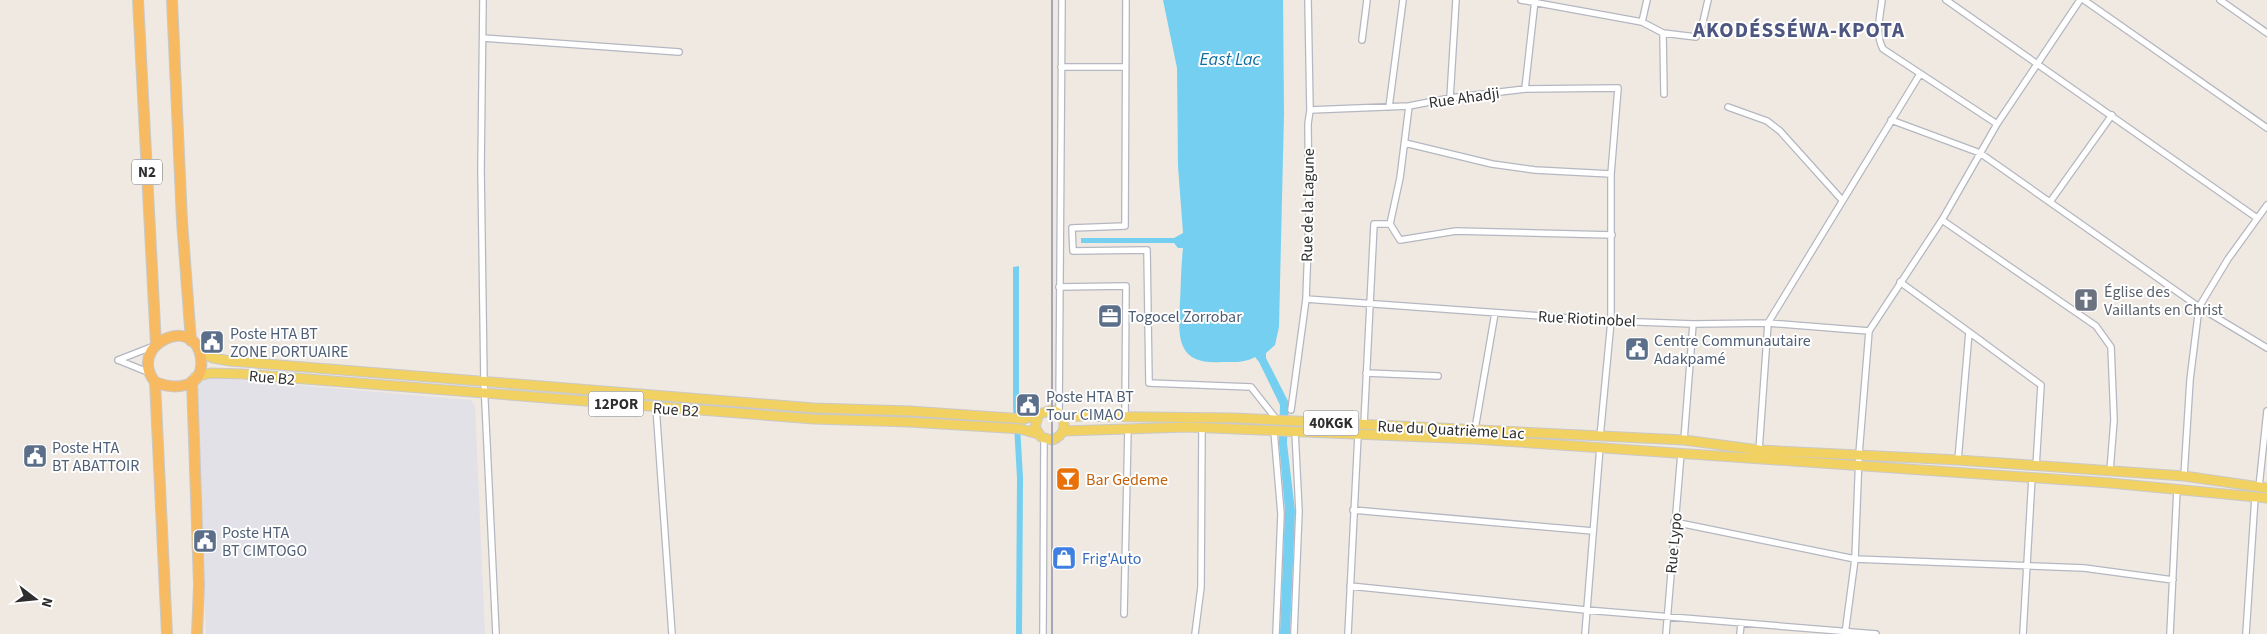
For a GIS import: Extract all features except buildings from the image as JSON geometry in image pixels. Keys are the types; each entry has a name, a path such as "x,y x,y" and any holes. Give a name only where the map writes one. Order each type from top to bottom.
{"highway":[{"name":"N2","path":"138,0 155,346 149,361 152,378 167,634"},
{"name":"N2","path":"172,0 182,221 191,341"},
{"path":"155,346 166,337 174,336 191,341 199,351 200,366 193,379 199,584 197,634"},
{"path":"152,378 172,388 180,387 193,379"}],"main road":[{"name":"Rue B2","path":"199,351 223,361 814,408 910,411 1024,419 1038,416"},
{"name":"Rue B2","path":"193,379 211,373 228,373 814,420 909,422 1021,429 1041,437"},
{"name":"40KGK","path":"1038,416 1048,410 1060,414"},
{"name":"Rue du Quatrième Lac","path":"1060,414 1125,417 1235,418 1475,429 1559,439"},
{"path":"1060,414 1065,423 1064,431"},
{"path":"1038,416 1035,427 1041,437"},
{"name":"Rue du Quatrième Lac","path":"1064,431 1128,428 1202,428 1358,435 1559,439 1600,437 1684,440 1759,450 1958,460 2184,476 2263,488"},
{"name":"40KGK","path":"1041,437 1056,439 1064,431"},
{"path":"1559,439 1600,447 2032,477 2267,498"}],"street":[{"path":"483,0 484,381 496,634"},
{"path":"1060,414 1059,287 1062,0"},
{"path":"1126,0 1125,226 1072,228 1073,251 1147,250 1149,383 1251,387 1278,421"},
{"name":"Rue de la Lagune","path":"1291,410 1306,300 1309,217 1308,124 1310,110 1308,0"},
{"path":"1362,40 1367,0"},
{"path":"1389,107 1403,0"},
{"path":"1450,98 1456,0"},
{"path":"1521,0 1642,22 1663,33 1696,37 1702,26 1708,0"},
{"path":"1642,22 1647,0"},
{"path":"1882,0 1879,42 1883,49 1997,124"},
{"path":"1946,0 2038,62 2257,218"},
{"path":"1845,633 1855,559 1859,454 1869,331 1942,220 1997,124 2080,0"},
{"path":"2084,0 2267,128"},
{"path":"2220,0 2267,33"},
{"path":"1525,89 1534,1"},
{"path":"1663,33 1664,94"},
{"path":"483,38 679,52"},
{"path":"1061,67 1125,67"},
{"path":"1759,450 1768,323 1920,74"},
{"name":"Rue Ahadji","path":"1310,110 1409,106 1450,98 1525,89 1618,88 1612,174"},
{"path":"1409,106 1390,224 1400,240 1456,231 1612,235"},
{"path":"1728,107 1767,121 1780,130 1842,200"},
{"path":"2050,202 2112,115"},
{"path":"1891,120 1980,153 2199,307 2267,348"},
{"path":"1404,144 1492,164 1535,170 1612,174 1611,320 1600,437"},
{"path":"2184,476 2190,380 2199,307 2267,204"},
{"path":"1942,220 2096,326 2106,339 2110,347 2114,398 2110,470"},
{"path":"1364,424 1374,224 1390,224"},
{"path":"1900,282 2040,385 2036,467"},
{"path":"1059,287 1126,286 1125,417"},
{"name":"Rue Riotinobel","path":"1306,300 1611,320 1693,324 1768,323 1869,331"},
{"path":"1475,429 1495,313"},
{"path":"1684,440 1693,324"},
{"path":"1958,460 1969,332"},
{"path":"152,378 118,360 155,346"},
{"path":"1366,373 1438,376"},
{"path":"656,407 672,634"},
{"path":"2263,488 2267,412"},
{"path":"1124,614 1128,428"},
{"path":"1195,634 1201,587 1202,428"},
{"path":"1274,431 1281,514 1276,634"},
{"path":"1294,634 1299,511 1295,431"},
{"path":"1348,634 1358,435"},
{"path":"1041,437 1043,634"},
{"path":"1584,634 1600,447"},
{"name":"Rue Lypo","path":"1666,634 1681,453"},
{"path":"2022,634 2032,477"},
{"path":"2170,634 2177,489"},
{"path":"2246,634 2255,497"},
{"path":"1353,510 1593,531"},
{"path":"1674,522 1855,559 2084,568 2173,580"},
{"path":"1350,586 1586,610 1845,633 1876,634"},
{"path":"1740,634 1741,624"}],"shaded area":[{"path":"206,377 471,400 475,406 485,634 206,634 194,387"}],"water":[{"name":"East Lac","path":"1163,0 1283,0 1284,113 1279,327 1275,345 1266,353 1266,358 1289,403 1287,443 1295,511 1290,634 1280,634 1285,510 1279,443 1280,405 1259,362 1255,357 1238,362 1206,362 1195,359 1183,346 1179,326 1183,248 1178,248 1174,243 1081,243 1081,238 1174,238 1183,233 1178,166 1177,68"},
{"path":"1019,266 1019,407 1023,478 1022,634 1016,634 1017,478 1013,407 1013,267"}],"railway":[{"path":"1052,0 1052,634"}],"place":[{"name":"Église des Vaillants en Christ","path":"2086,300"},
{"name":"Togocel Zorrobar","path":"1110,316"},
{"name":"Poste HTA BT ZONE PORTUAIRE","path":"212,342"},
{"name":"Centre Communautaire Adakpamé","path":"1637,349"},
{"name":"Poste HTA BT Tour CIMAO","path":"1028,405"},
{"name":"Poste HTA BT ABATTOIR","path":"35,456"},
{"name":"Bar Gedeme","path":"1068,479"},
{"name":"Poste HTA BT CIMTOGO","path":"205,541"},
{"name":"Frig'Auto","path":"1064,558"}],"district":[{"name":"AKODÉSSÉWA-KPOTA","path":"1799,30"}]}
